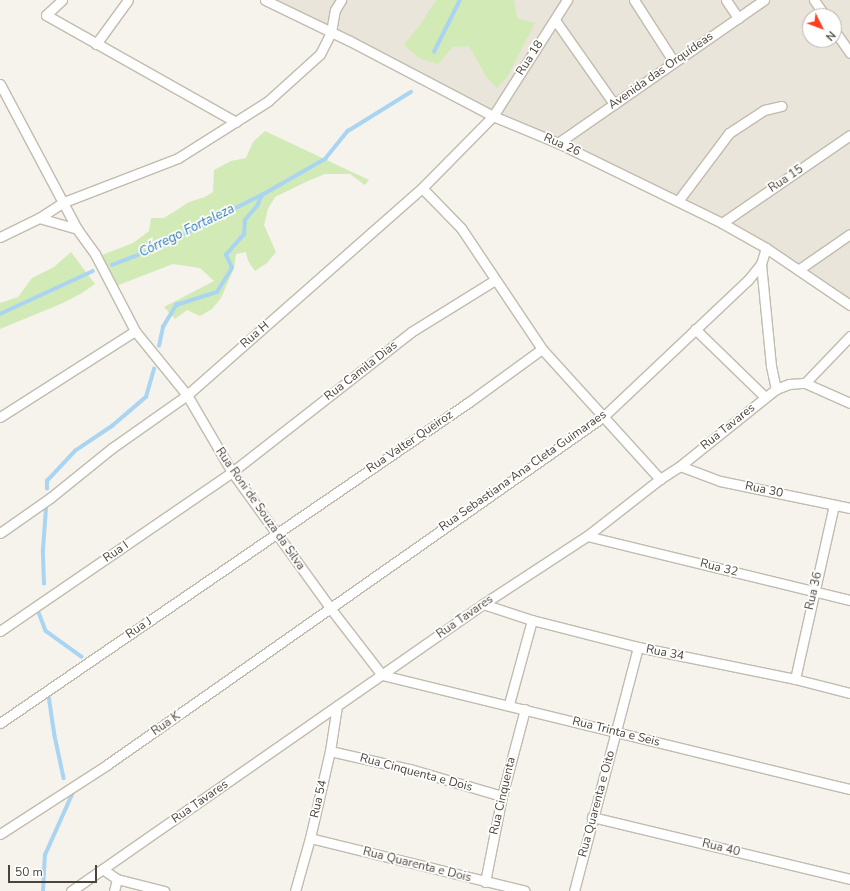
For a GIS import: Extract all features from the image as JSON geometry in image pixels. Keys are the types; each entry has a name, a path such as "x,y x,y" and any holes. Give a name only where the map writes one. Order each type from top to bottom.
{"street":[{"path":"62,0 46,15 236,122"},
{"path":"96,44 128,0"},
{"name":"Rua 26","path":"265,0 331,32 492,116 558,143 722,223 766,248 850,305"},
{"path":"0,236 39,218 64,202 178,158 268,101 320,54 331,32 335,10 341,0"},
{"name":"Rua 18","path":"492,116 567,0"},
{"path":"634,0 674,62"},
{"path":"726,0 738,18"},
{"name":"Avenida das Orquídeas","path":"558,143 764,0"},
{"path":"555,20 614,104"},
{"path":"842,42 850,53"},
{"path":"0,84 64,202"},
{"path":"678,201 729,133 764,110 782,106"},
{"name":"Rua H","path":"0,533 50,498 112,448 187,395 422,188 492,116"},
{"name":"Rua 15","path":"722,223 850,135"},
{"path":"422,188 461,228 542,349 660,479"},
{"name":"Rua Roni de Souza da Silva","path":"64,202 76,229 95,254 135,331 187,395 232,472 330,609 382,675"},
{"path":"39,218 76,229"},
{"path":"798,270 850,234"},
{"name":"Rua Sebastiana Ana Cleta Guimaraes","path":"330,609 400,558 604,416 748,280 761,264 766,248"},
{"path":"761,264 771,366 776,389"},
{"name":"Rua Camila Dias","path":"232,472 411,332 495,280"},
{"path":"695,329 765,397"},
{"path":"0,417 135,331"},
{"path":"850,336 805,383 850,403"},
{"name":"Rua Valter Queiroz","path":"277,533 469,402 542,349"},
{"name":"Rua Tavares","path":"71,891 104,870 483,604 587,536 660,479 680,466 776,389 789,384 805,383"},
{"name":"Rua 30","path":"680,466 720,481 850,508"},
{"name":"Rua I","path":"0,632 232,472"},
{"name":"Rua 36","path":"795,678 834,505"},
{"name":"Rua J","path":"0,722 277,533"},
{"name":"Rua 32","path":"587,536 850,600"},
{"name":"Rua 34","path":"483,604 532,620 638,647 795,678 850,693"},
{"name":"Rua K","path":"0,834 108,764 330,609"},
{"path":"509,704 532,620"},
{"name":"Rua Quarenta e Oito","path":"574,891 592,817 638,647"},
{"name":"Rua Trinta e Seis","path":"382,675 509,704 616,732 850,788"},
{"name":"Rua 54","path":"295,891 310,838 330,751 337,706"},
{"name":"Rua Cinquenta","path":"485,882 502,796 525,709"},
{"name":"Rua Cinquenta e Dois","path":"330,751 410,769 502,796"},
{"name":"Rua 40","path":"592,817 850,879"},
{"name":"Rua Quarenta e Dois","path":"310,838 525,891"},
{"path":"104,870 117,879 164,891"},
{"path":"114,891 117,879"}],"shaded area":[{"path":"262,0 850,0 850,304 797,268 719,226"}],"green space":[{"path":"436,0 514,0 517,18 535,23 508,76 497,88 487,78 469,46 453,47 438,64 419,58 404,45 424,19"},
{"path":"265,131 369,180 365,185 350,174 325,174 275,197 268,209 264,225 276,252 267,263 255,271 248,261 246,252 236,254 234,268 221,298 212,309 200,316 187,310 175,319 164,307 214,281 200,268 173,264 116,286 102,255 133,243 149,231 151,218 164,218 189,202 205,197 213,192 214,170 231,161 246,158 253,142"},
{"path":"71,252 95,284 63,303 0,329 0,303 18,297 32,278 54,267"}],"waterway":[{"name":"Córrego Fortaleza","path":"434,52 460,0"},
{"name":"Córrego Fortaleza","path":"112,265 154,249 262,195 325,159 348,131 411,92"},
{"name":"Córrego Fortaleza","path":"159,346 163,327 176,305 217,292 232,268 226,255 244,234 245,220 257,206 262,195"},
{"name":"Córrego Fortaleza","path":"0,314 93,271"},
{"name":"Córrego Fortaleza","path":"47,489 47,481 75,451 112,426 146,397 154,369"},
{"name":"Córrego Fortaleza","path":"44,584 43,550 46,508"},
{"name":"Córrego Fortaleza","path":"38,610 46,631 82,657"},
{"name":"Córrego Fortaleza","path":"49,696 55,736 64,778"},
{"name":"Córrego Fortaleza","path":"43,891 45,855 75,788"}]}
